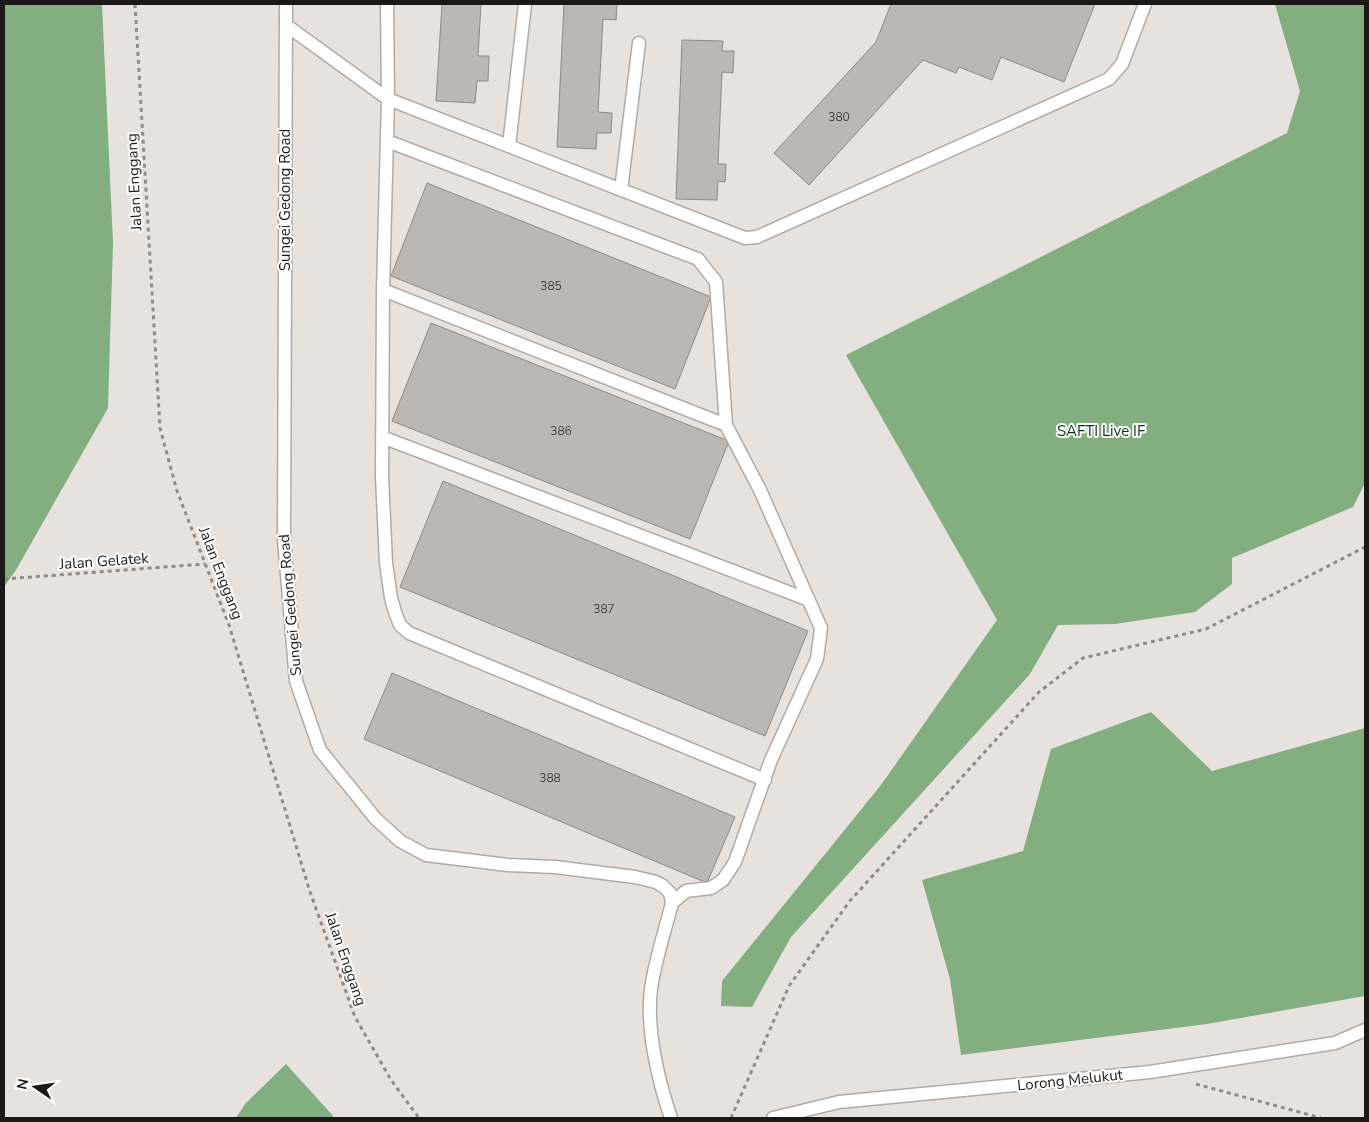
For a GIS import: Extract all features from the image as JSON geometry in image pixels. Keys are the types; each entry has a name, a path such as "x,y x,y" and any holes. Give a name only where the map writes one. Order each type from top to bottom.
{"lane":[{"name":"Sungei Gedong Road","path":"286,4 284,540 296,681 320,750 375,818 400,841 426,855 508,865 555,867 635,877 656,882 663,886 670,893 672,903"},
{"path":"387,4 388,99 383,290 382,438 386,563 395,612 400,625 409,633 765,780"},
{"path":"509,146 525,4"},
{"path":"286,25 388,99 745,238 757,237 1109,79 1122,64 1145,4"},
{"path":"621,190 639,43"},
{"path":"387,141 698,259 716,282 726,426 760,490 821,628 817,659 771,760 754,805 750,825 735,862 724,880 712,888 686,891 672,903 651,989 650,1027 664,1099 671,1118"},
{"path":"383,290 726,426"},
{"path":"382,438 809,600"},
{"name":"Lorong Melukut","path":"773,1118 839,1102 1150,1072 1335,1043 1365,1030"}],"path":[{"name":"Jalan Enggang","path":"135,4 160,428 177,491 229,624 310,892 355,1017 391,1080 419,1118"},
{"path":"731,1118 788,986 849,902 1039,692 1083,658 1206,629 1365,547"},
{"name":"Jalan Gelatek","path":"4,579 205,564"},
{"path":"1188,1082 1321,1118"}],"green space":[{"path":"4,4 102,4 113,243 108,408 16,570 4,587"},
{"name":"SAFTI Live IF","path":"1275,4 1365,4 1365,483 1353,507 1232,558 1232,584 1195,612 1115,624 1058,625 1030,674 791,937 752,1007 721,1006 722,981 881,785 997,620 846,355 1287,133 1300,91"},
{"path":"1151,712 1212,771 1365,728 1365,996 1207,1024 961,1055 950,979 922,880 1023,851 1051,749"},
{"path":"286,1064 335,1118 236,1118 245,1104"}],"building":[{"path":"442,4 481,4 478,56 489,56 488,81 477,81 475,103 436,101"},
{"path":"564,4 617,4 616,20 603,19 598,112 612,113 611,133 597,133 596,149 557,147"},
{"path":"891,4 1095,4 1064,82 1001,57 992,80 959,67 956,73 923,60 809,185 774,153 876,42"},
{"path":"682,40 723,41 722,51 734,51 733,73 722,72 718,164 726,164 725,182 718,181 717,200 676,199"},
{"path":"427,183 711,297 675,389 391,276"},
{"path":"431,323 729,441 690,539 392,421"},
{"path":"443,481 808,631 765,736 400,587"},
{"path":"392,673 735,817 707,883 364,739"}]}
